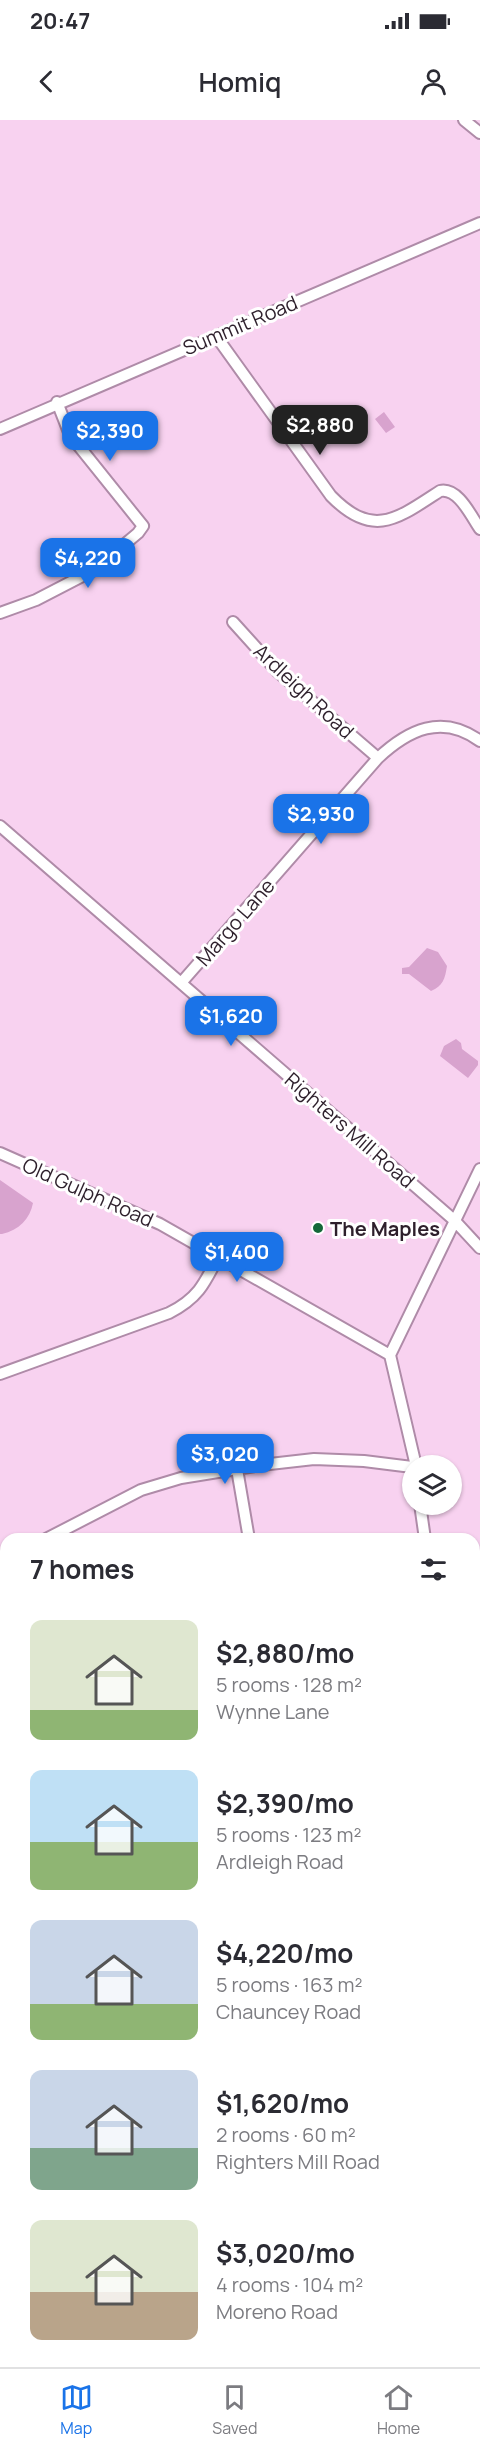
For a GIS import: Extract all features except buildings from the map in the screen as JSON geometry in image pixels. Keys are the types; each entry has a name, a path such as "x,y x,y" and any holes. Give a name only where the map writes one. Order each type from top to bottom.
{"street":[{"path":"464,120 480,133"},
{"name":"Summit Road","path":"0,429 57,402 480,223"},
{"path":"216,336 331,496 344,510 361,520 382,521 403,514 440,491 447,490 455,494 480,529"},
{"path":"0,614 36,600 94,570 138,533 143,526 69,435 57,402"},
{"name":"Ardleigh Road","path":"233,622 278,672 378,759"},
{"name":"Margo Lane","path":"182,983 394,743 413,731 435,727 454,729 480,741"},
{"name":"Righters Mill Road","path":"0,826 453,1220 480,1248"},
{"name":"Old Gulph Road","path":"0,1153 160,1224 390,1355"},
{"path":"412,1455 390,1355 453,1220 480,1169"},
{"path":"0,1374 169,1313 188,1304 207,1280 218,1257"},
{"path":"58,1533 141,1490 181,1478 314,1459 402,1465"},
{"path":"237,1469 248,1533"},
{"path":"422,1515 424,1533"}],"shaded area":[{"path":"384,412 395,427 386,433 375,419"},
{"path":"427,948 438,952 447,966 443,982 431,991 409,974 402,974 402,968 409,967"},
{"path":"456,1039 461,1043 462,1049 478,1061 478,1065 468,1078 440,1056 444,1046"},
{"path":"0,1180 33,1203 23,1223 14,1230 2,1234 0,1234"}],"place":[{"name":"The Maples","path":"318,1228"}]}
